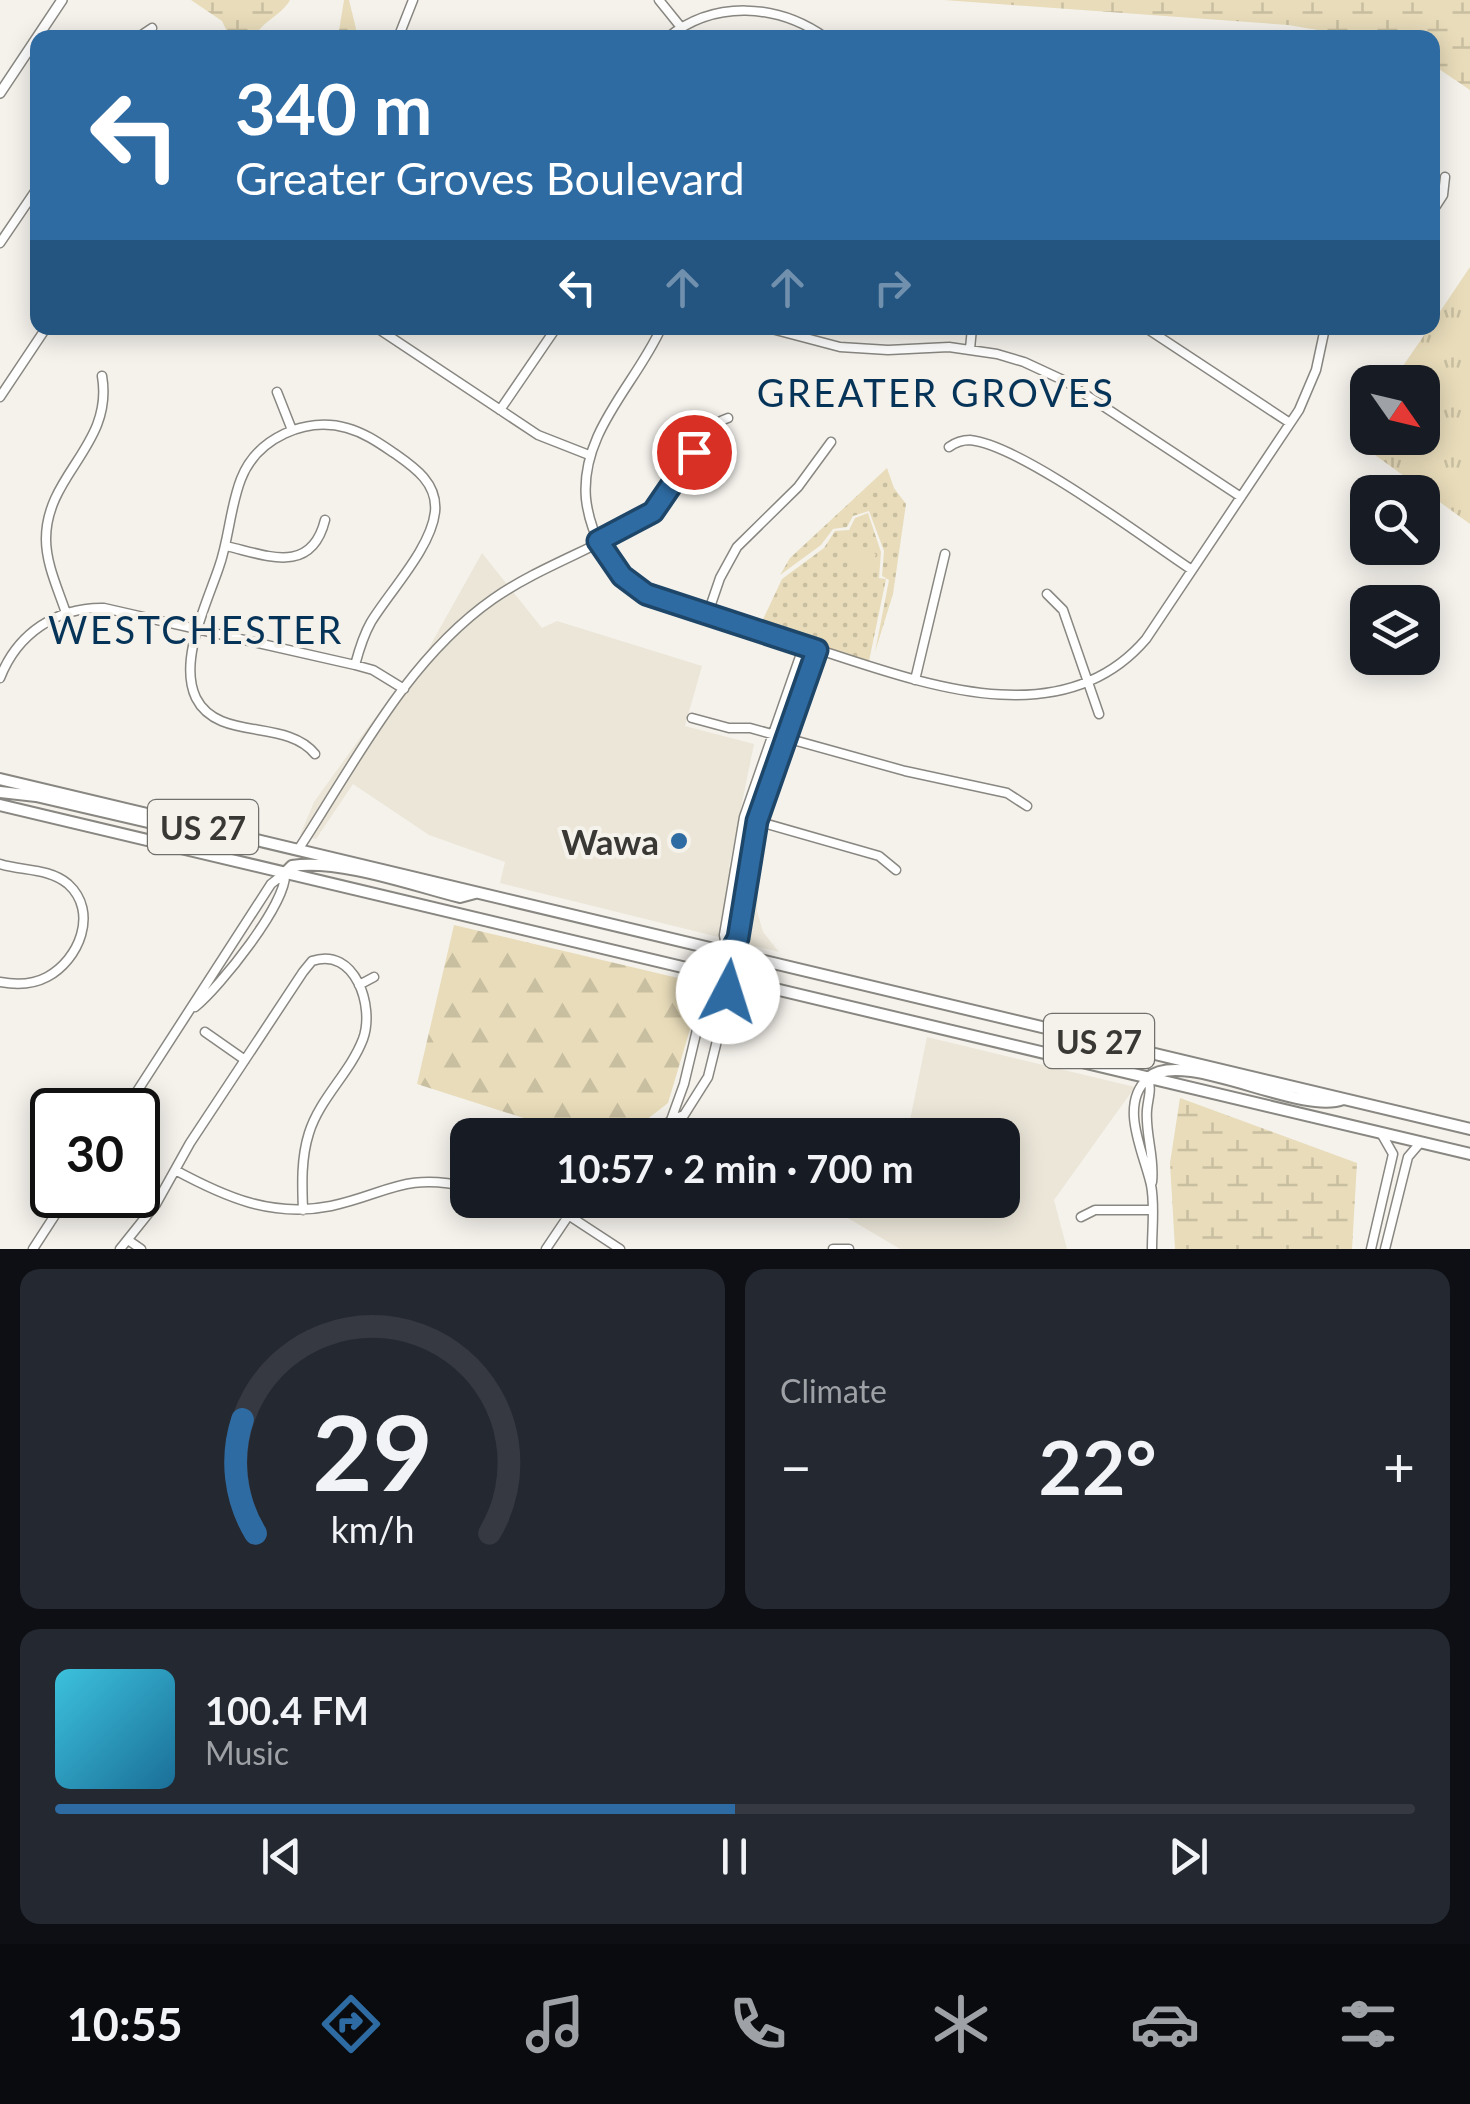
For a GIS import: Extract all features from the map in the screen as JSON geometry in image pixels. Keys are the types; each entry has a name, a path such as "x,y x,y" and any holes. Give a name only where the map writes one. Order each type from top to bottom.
{"highway":[{"name":"US 27","path":"0,779 1470,1129"},
{"path":"0,792 36,796 148,822 170,820"},
{"name":"US 27","path":"0,805 1470,1154"},
{"path":"285,872 302,864 348,870 460,897 476,892"},
{"path":"1148,1078 1154,1072 1167,1070 1215,1076 1322,1102 1344,1099"}],"main road":[{"path":"42,30 62,0"},
{"path":"0,93 30,48"}],"street":[{"path":"401,30 413,0"},
{"path":"660,0 680,26"},
{"path":"676,30 716,9 756,6 798,20 814,30"},
{"path":"1440,200 1445,177"},
{"path":"0,243 30,199"},
{"path":"0,397 41,335"},
{"path":"388,335 552,442 590,455"},
{"path":"500,410 547,335"},
{"path":"657,335 603,423 590,455 586,493 598,541 622,576 662,602 916,680 980,692 1034,695 1089,682 1136,651 1290,423 1313,379 1323,335"},
{"path":"791,335 851,348 970,349 1024,362 1065,381 1241,496"},
{"path":"970,349 971,335"},
{"path":"1157,335 1290,423"},
{"path":"66,613 48,559 47,524 58,491 99,426 104,404 102,376"},
{"path":"278,392 292,430"},
{"path":"298,850 404,689 452,634 522,580 653,512 708,430 728,418"},
{"path":"315,754 293,738 220,720 204,710 194,694 190,666 244,472 266,445 292,430 326,424 362,433 416,468 435,500 426,539 371,622 355,665"},
{"path":"948,447 972,440 1013,455 1192,570"},
{"path":"706,616 737,547 798,487 831,442"},
{"path":"226,546 275,558 295,557 317,542 326,520"},
{"path":"916,680 944,554"},
{"path":"1047,594 1063,610 1099,714"},
{"path":"0,678 24,639 46,622 90,608 117,609 355,665 373,670 404,689"},
{"path":"676,1118 684,1115 708,1077 728,996 722,977 727,952 724,934 744,818 804,646"},
{"path":"727,952 738,938 757,821 817,650"},
{"path":"692,718 1007,792 1027,806"},
{"path":"744,818 879,856 896,870"},
{"path":"0,864 61,879 78,896 84,920 76,948 57,970 32,982 0,982"},
{"path":"140,1088 274,880 285,872"},
{"path":"190,1012 221,982 284,891 285,872"},
{"path":"246,923 257,930"},
{"path":"120,1249 156,1204 312,961 322,958 338,961 359,985 367,1008 364,1034 310,1128 302,1169 303,1210"},
{"path":"359,985 374,977"},
{"path":"672,1118 706,992 722,977"},
{"path":"205,1032 246,1060"},
{"path":"1148,1078 1146,1122 1153,1162 1152,1249"},
{"path":"1148,1078 1137,1094 1135,1124 1138,1148 1152,1188"},
{"path":"1371,1249 1393,1154 1381,1133"},
{"path":"1384,1249 1408,1157 1420,1142"},
{"path":"1138,1148 1149,1145"},
{"path":"175,1170 240,1201 272,1209 303,1210 343,1203 404,1184 450,1185"},
{"path":"1081,1217 1095,1210 1152,1210"},
{"path":"32,1249 53,1218"},
{"path":"546,1249 566,1218"},
{"path":"573,1218 620,1249"},
{"path":"128,1240 141,1249"},
{"path":"833,1249 849,1249"}],"shaded area":[{"path":"482,553 542,628 557,621 702,666 685,726 754,744 729,867 759,872 757,911 763,932 779,952 500,883 505,862 429,835 353,784 316,839 300,835 314,802 421,662"},
{"path":"927,1037 1135,1087 1054,1200 1067,1249 900,1249 848,1218 1020,1218 1020,1118 910,1118"}],"green space":[{"path":"191,0 290,0 260,30 226,30 222,21"},
{"path":"344,0 349,0 356,30 339,30"},
{"path":"944,0 1470,0 1470,90 1440,70 1440,30 1318,30"},
{"path":"1470,267 1470,524 1440,502 1440,475 1403,475 1375,455 1440,455 1440,365 1404,365 1424,335 1440,335 1440,312"},
{"path":"887,468 894,488 906,504 893,594 875,652 889,580 882,576 884,551 869,511 853,516 847,527 833,529 821,545 780,575 790,558"},
{"path":"868,513 881,552 879,578 886,579 868,666 758,630 782,579 824,548 835,531 849,530 855,518"},
{"path":"849,545 876,554 870,570 844,561"},
{"path":"454,925 695,982 700,996 668,1103 649,1118 524,1118 417,1084"},
{"path":"1180,1098 1357,1163 1352,1249 1175,1249 1170,1163"}],"place":[{"name":"Wawa","path":"679,841"}],"district":[{"name":"GREATER GROVES","path":"936,392"},
{"name":"WESTCHESTER","path":"196,629"}],"route":[{"path":"694,452 653,512 598,541 602,549 622,576 662,602 817,650 757,821 738,938 727,952 722,977 728,992"}]}
